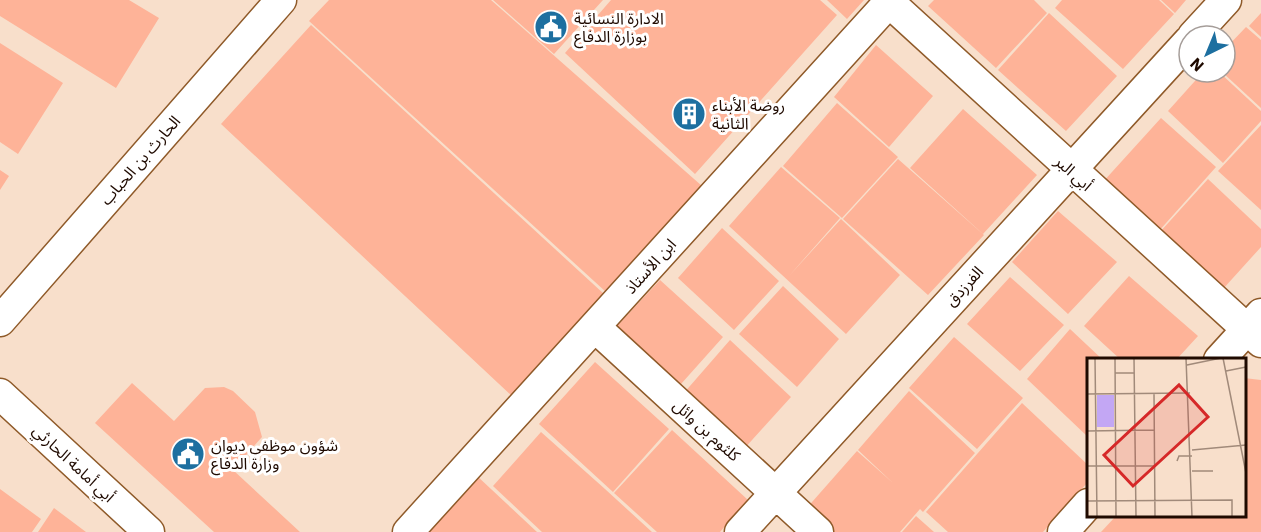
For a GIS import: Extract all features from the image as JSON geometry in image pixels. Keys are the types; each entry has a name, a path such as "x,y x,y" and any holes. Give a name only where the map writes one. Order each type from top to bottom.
{"street":[{"name":"الحارث بن الحباب","path":"0,321 281,0"},
{"path":"1204,24 1226,0"},
{"name":"أبي البر","path":"890,1 1071,170 1256,328"},
{"name":"ابن الأستاذ","path":"408,532 890,1"},
{"name":"الفرزدق","path":"740,532 1177,54"},
{"name":"كلثوم بن وائل","path":"595,327 818,532"},
{"path":"1221,358 1256,328"},
{"name":"أبي أمامة الحارثي","path":"0,394 149,532"},
{"path":"1063,532 1087,506"}],"building":[{"path":"0,0 129,0 159,18 116,88 0,16"},
{"path":"329,0 491,0 702,186 606,292 309,21"},
{"name":"الادارة النسائية بوزارة الدفاع","path":"493,0 603,0 554,54"},
{"name":"روضة الأبناء الثانية","path":"611,0 820,0 837,15 695,174 565,53"},
{"path":"827,0 864,0 847,19"},
{"path":"934,0 1034,0 1047,13 996,68 928,6"},
{"path":"1062,0 1159,0 1174,14 1123,69 1055,8"},
{"path":"1161,0 1186,0 1175,13"},
{"path":"1049,13 1117,76 1066,131 998,70"},
{"path":"1261,13 1261,37 1249,26"},
{"path":"311,25 604,294 512,396 221,124"},
{"path":"1246,27 1261,40 1261,108 1235,84 1237,84 1237,36"},
{"path":"0,43 63,83 18,154 0,142"},
{"path":"876,45 933,96 889,147 834,97"},
{"path":"1192,84 1232,84 1261,111 1261,121 1223,163 1168,111"},
{"path":"837,103 898,157 842,218 783,166"},
{"path":"963,109 1037,175 983,234 910,168"},
{"path":"1161,118 1216,167 1158,232 1102,183"},
{"path":"1261,125 1261,210 1218,171"},
{"path":"898,159 984,235 928,295 843,219"},
{"path":"781,167 840,218 789,276 841,219 900,275 846,334 729,226"},
{"path":"0,170 9,176 0,190"},
{"path":"1208,179 1261,229 1261,247 1223,289 1160,232"},
{"path":"1058,211 1117,262 1068,314 1012,262"},
{"path":"722,228 779,281 734,330 678,278"},
{"path":"1129,276 1198,336 1178,358 1119,358 1084,326"},
{"path":"1010,277 1064,325 1020,371 967,324"},
{"path":"660,280 723,337 681,384 616,327"},
{"path":"783,286 839,339 797,387 739,334"},
{"path":"1070,329 1101,358 1087,358 1087,436 1027,379"},
{"path":"954,337 1023,398 977,449 909,388"},
{"path":"730,340 791,397 743,450 683,394"},
{"path":"595,362 669,429 613,492 539,424"},
{"path":"1246,378 1261,380 1261,532 1101,532 1115,517 1246,517"},
{"name":"شؤون موظفي ديوان وزارة الدفاع","path":"132,383 174,421 205,388 224,387 233,391 255,412 262,437 233,470 300,532 214,532 95,423"},
{"path":"909,391 975,453 923,512 920,509 900,532 830,532 805,510 857,451 893,483 858,450"},
{"path":"1022,403 1087,464 1087,483 1043,532 948,532 926,512"},
{"path":"672,430 748,500 720,532 657,532 614,493"},
{"path":"541,432 652,532 542,532 493,486"},
{"path":"476,475 537,532 423,532"},
{"path":"0,489 41,519 32,532 0,532"},
{"path":"54,508 86,532 38,532"},
{"path":"916,516 934,532 902,532"}],"place":[{"name":"الادارة النسائية بوزارة الدفاع","path":"551,27"},
{"name":"روضة الأبناء الثانية","path":"689,114"},
{"name":"شؤون موظفي ديوان وزارة الدفاع","path":"188,454"}]}
